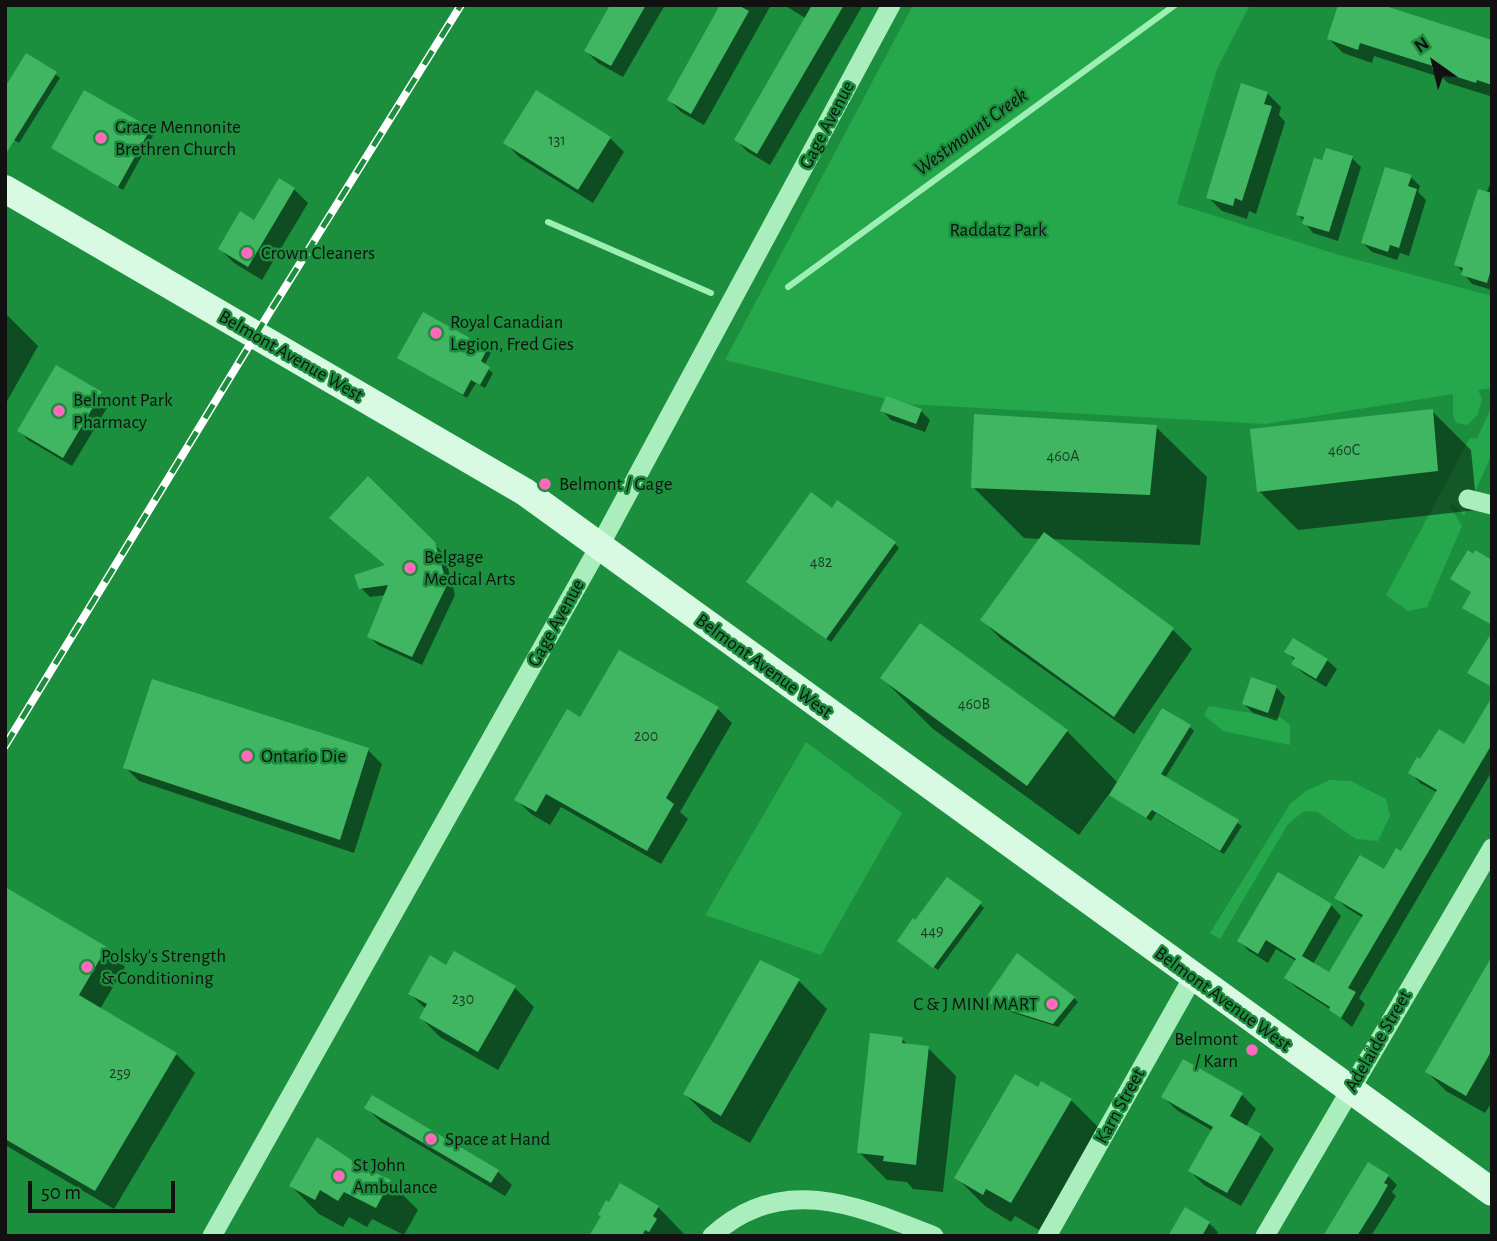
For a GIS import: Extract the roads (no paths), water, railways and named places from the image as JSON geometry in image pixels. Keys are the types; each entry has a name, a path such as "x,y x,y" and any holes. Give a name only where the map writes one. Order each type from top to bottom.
{"street":[{"name":"Gage Avenue","path":"212,1236 599,547 891,5"},
{"name":"Belmont Avenue West","path":"5,189 525,492 1492,1192"},
{"path":"1468,499 1492,505"},
{"name":"Adelaide Street","path":"1265,1236 1492,848"},
{"name":"Karn Street","path":"1047,1236 1193,976"},
{"path":"712,1236 749,1212 783,1200 803,1198 835,1201 934,1236"}],"waterway":[{"name":"Westmount Creek","path":"788,287 1175,5"},
{"name":"Westmount Creek","path":"548,222 711,293"}],"railway":[{"path":"5,746 461,5"}],"place":[{"name":"Grace Mennonite Brethren Church","path":"101,138"},
{"name":"Crown Cleaners","path":"247,253"},
{"name":"Royal Canadian Legion, Fred Gies","path":"436,333"},
{"name":"Belmont Park Pharmacy","path":"59,411"},
{"name":"Belmont / Gage","path":"545,484"},
{"name":"Belgage Medical Arts","path":"410,568"},
{"name":"Ontario Die","path":"247,756"},
{"name":"Polsky's Strength & Conditioning","path":"87,967"},
{"name":"C & J MINI MART","path":"1052,1004"},
{"name":"Belmont / Karn","path":"1252,1050"},
{"name":"Space at Hand","path":"431,1139"},
{"name":"St John Ambulance","path":"339,1176"}],"park label":[{"name":"Raddatz Park","path":"998,230"}]}
